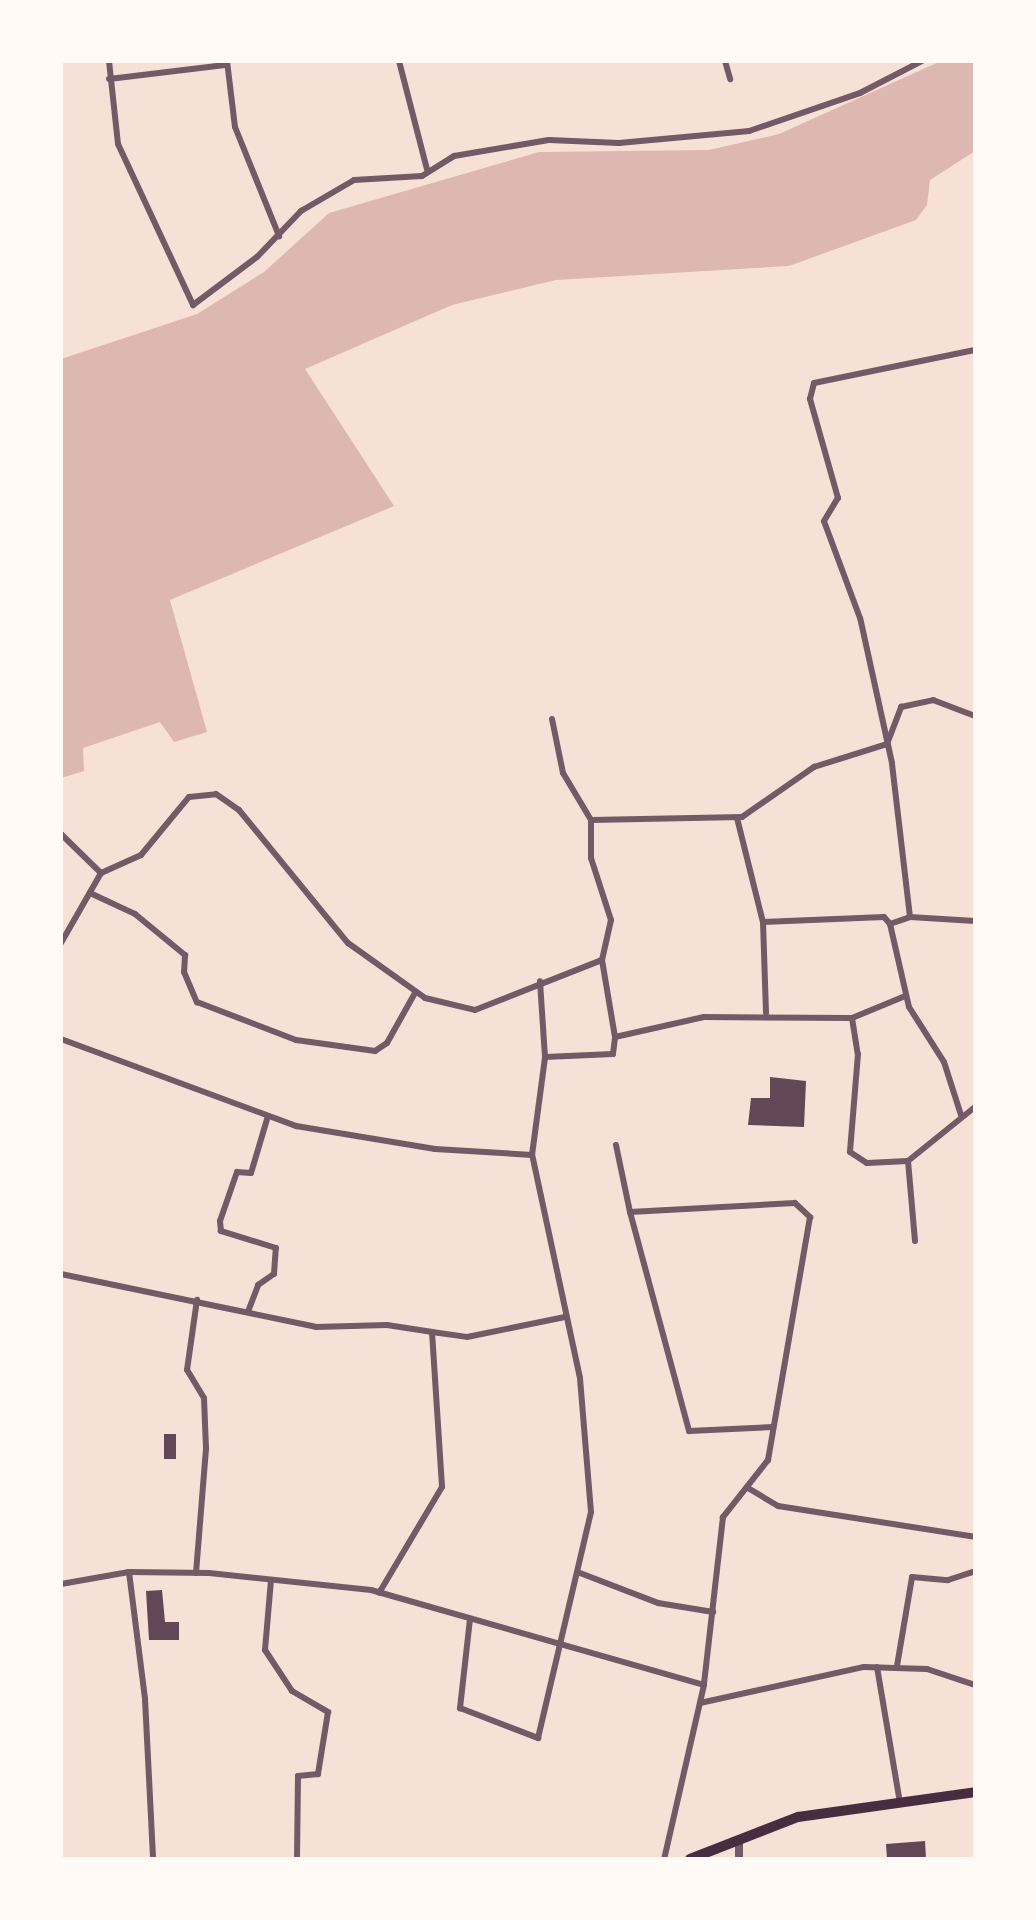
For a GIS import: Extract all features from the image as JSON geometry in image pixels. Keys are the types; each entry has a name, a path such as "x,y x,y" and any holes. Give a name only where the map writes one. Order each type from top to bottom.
{"main road":[{"path":"690,1859 739,1844 789,1819 975,1792"}],"street":[{"path":"109,61 111,113 132,183 193,306 279,236 301,211 354,180 422,176 427,169 485,149 549,140 619,143 749,131 860,93 922,61"},
{"path":"398,61 427,169"},
{"path":"725,61 730,79"},
{"path":"109,79 226,63 235,127 279,236"},
{"path":"910,917 887,744 860,618 824,521 838,498 810,399 814,383 975,350"},
{"path":"887,744 901,707 933,700 975,716"},
{"path":"545,1057 614,1054 615,1037 602,960 611,920 591,858 591,820 563,773 552,719"},
{"path":"591,820 737,818 814,767 887,744"},
{"path":"61,943 101,873 141,855 189,797 216,794 239,810 348,943 415,993 475,1010 540,981 602,960"},
{"path":"737,818 763,922 766,1013"},
{"path":"61,834 101,873"},
{"path":"90,893 135,914 185,954 184,972 197,1002 296,1040 375,1051 387,1043 415,993"},
{"path":"763,922 884,917 890,924 905,996 944,1062 961,1115"},
{"path":"890,924 910,917 975,921"},
{"path":"470,1619 460,1709 538,1738 563,1647 592,1512 588,1439 533,1154 545,1057 540,981"},
{"path":"615,1037 704,1017 766,1013 852,1018 905,996"},
{"path":"852,1018 859,1054 850,1152 867,1163 908,1161 941,1140 961,1115 973,1109"},
{"path":"61,1038 268,1115 358,1139 533,1154"},
{"path":"249,1309 258,1285 274,1274 276,1248 220,1230 220,1221 237,1172 251,1173 268,1115"},
{"path":"616,1145 630,1212 689,1431 773,1427"},
{"path":"908,1161 915,1241"},
{"path":"630,1212 796,1203 810,1217 768,1460 723,1517 704,1685 664,1859"},
{"path":"61,1274 249,1309 316,1327 387,1325 467,1337 565,1317"},
{"path":"196,1573 206,1448 204,1398 187,1370 197,1300"},
{"path":"379,1592 442,1487 432,1332"},
{"path":"748,1488 778,1506 975,1536"},
{"path":"897,1667 912,1577 948,1580 975,1571"},
{"path":"129,1572 145,1699 153,1859"},
{"path":"61,1584 129,1572 196,1573 379,1592 563,1647 704,1685"},
{"path":"580,1573 658,1603 713,1612"},
{"path":"271,1580 265,1650 292,1691 328,1712 318,1774 298,1776 297,1859"},
{"path":"877,1667 900,1802"},
{"path":"700,1703 877,1667 897,1667 975,1685"},
{"path":"738,1859 739,1844"}],"shaded area":[{"path":"941,61 975,61 975,151 930,180 927,205 916,220 789,266 556,280 452,305 305,369 394,506 170,600 207,732 174,742 160,722 83,748 84,771 61,778 61,359 197,314 264,272 329,213 539,152 709,150 779,134"}],"building":[{"path":"770,1077 806,1081 804,1127 748,1125 751,1098 770,1098"},
{"path":"164,1434 176,1434 176,1459 164,1459"},
{"path":"162,1590 165,1622 179,1622 179,1640 149,1640 146,1591"},
{"path":"925,1841 926,1859 887,1859 886,1844"}]}
